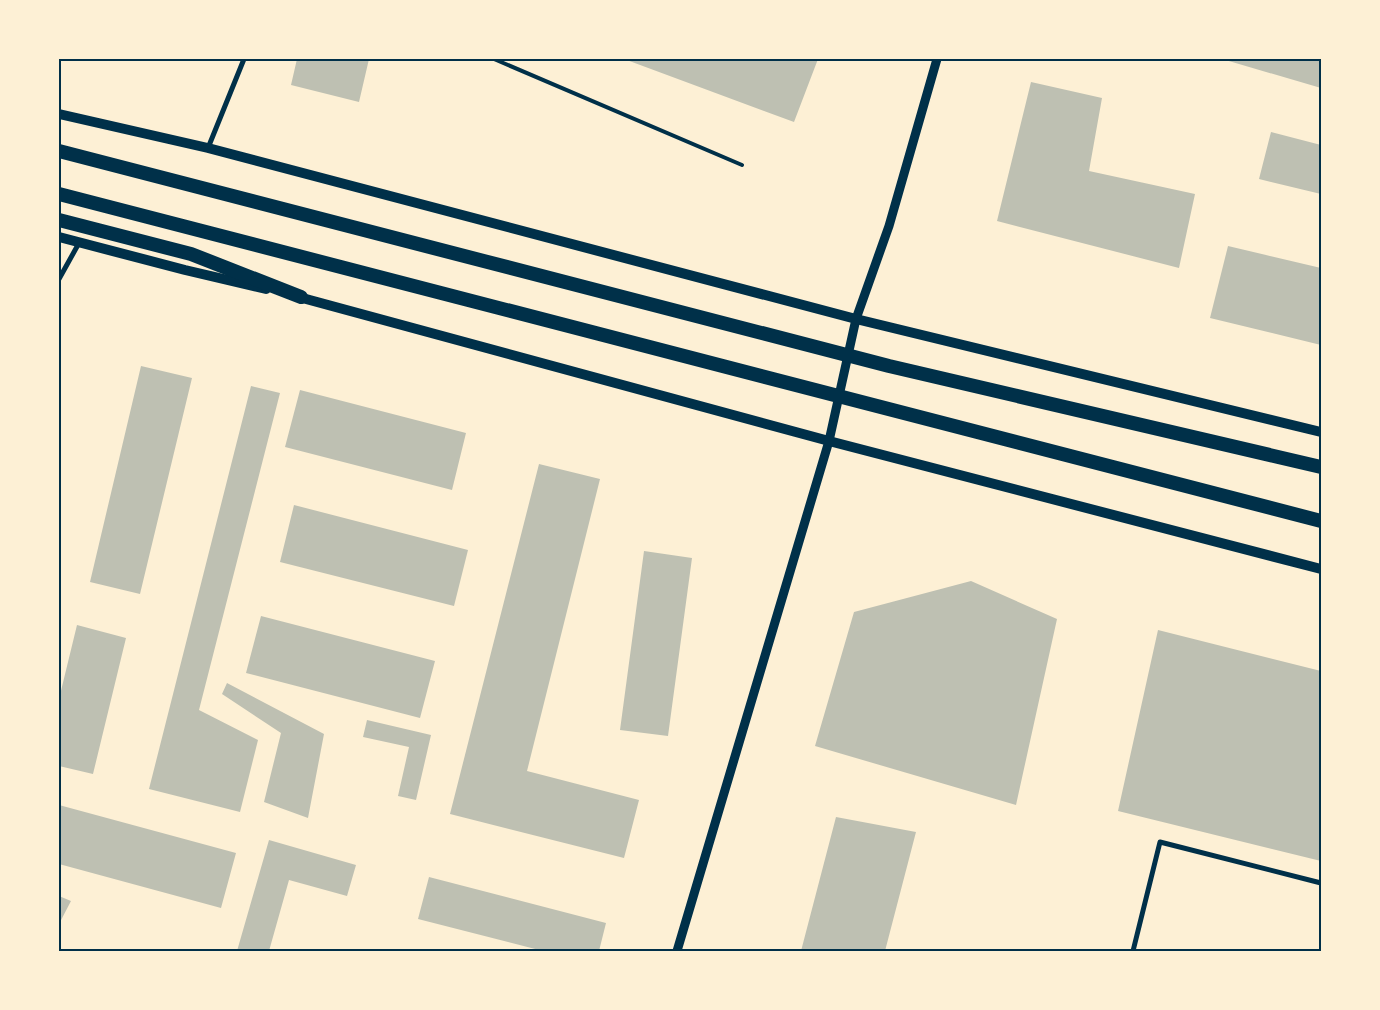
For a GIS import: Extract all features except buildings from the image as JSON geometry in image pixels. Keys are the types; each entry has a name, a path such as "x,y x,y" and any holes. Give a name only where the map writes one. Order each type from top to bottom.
{"highway":[{"path":"59,151 889,366 1321,467"},
{"path":"59,194 1321,522"},
{"path":"59,220 191,254 301,297"}],"main road":[{"path":"59,114 208,148 856,319 1321,432"},
{"path":"59,237 185,270 301,297 829,441 1321,569"}],"street":[{"path":"208,148 244,59"},
{"path":"677,951 829,441 856,319 889,226 937,59"},
{"path":"59,279 80,242"},
{"path":"1133,951 1160,842 1321,884"}],"lane":[{"path":"494,59 742,164"}]}
